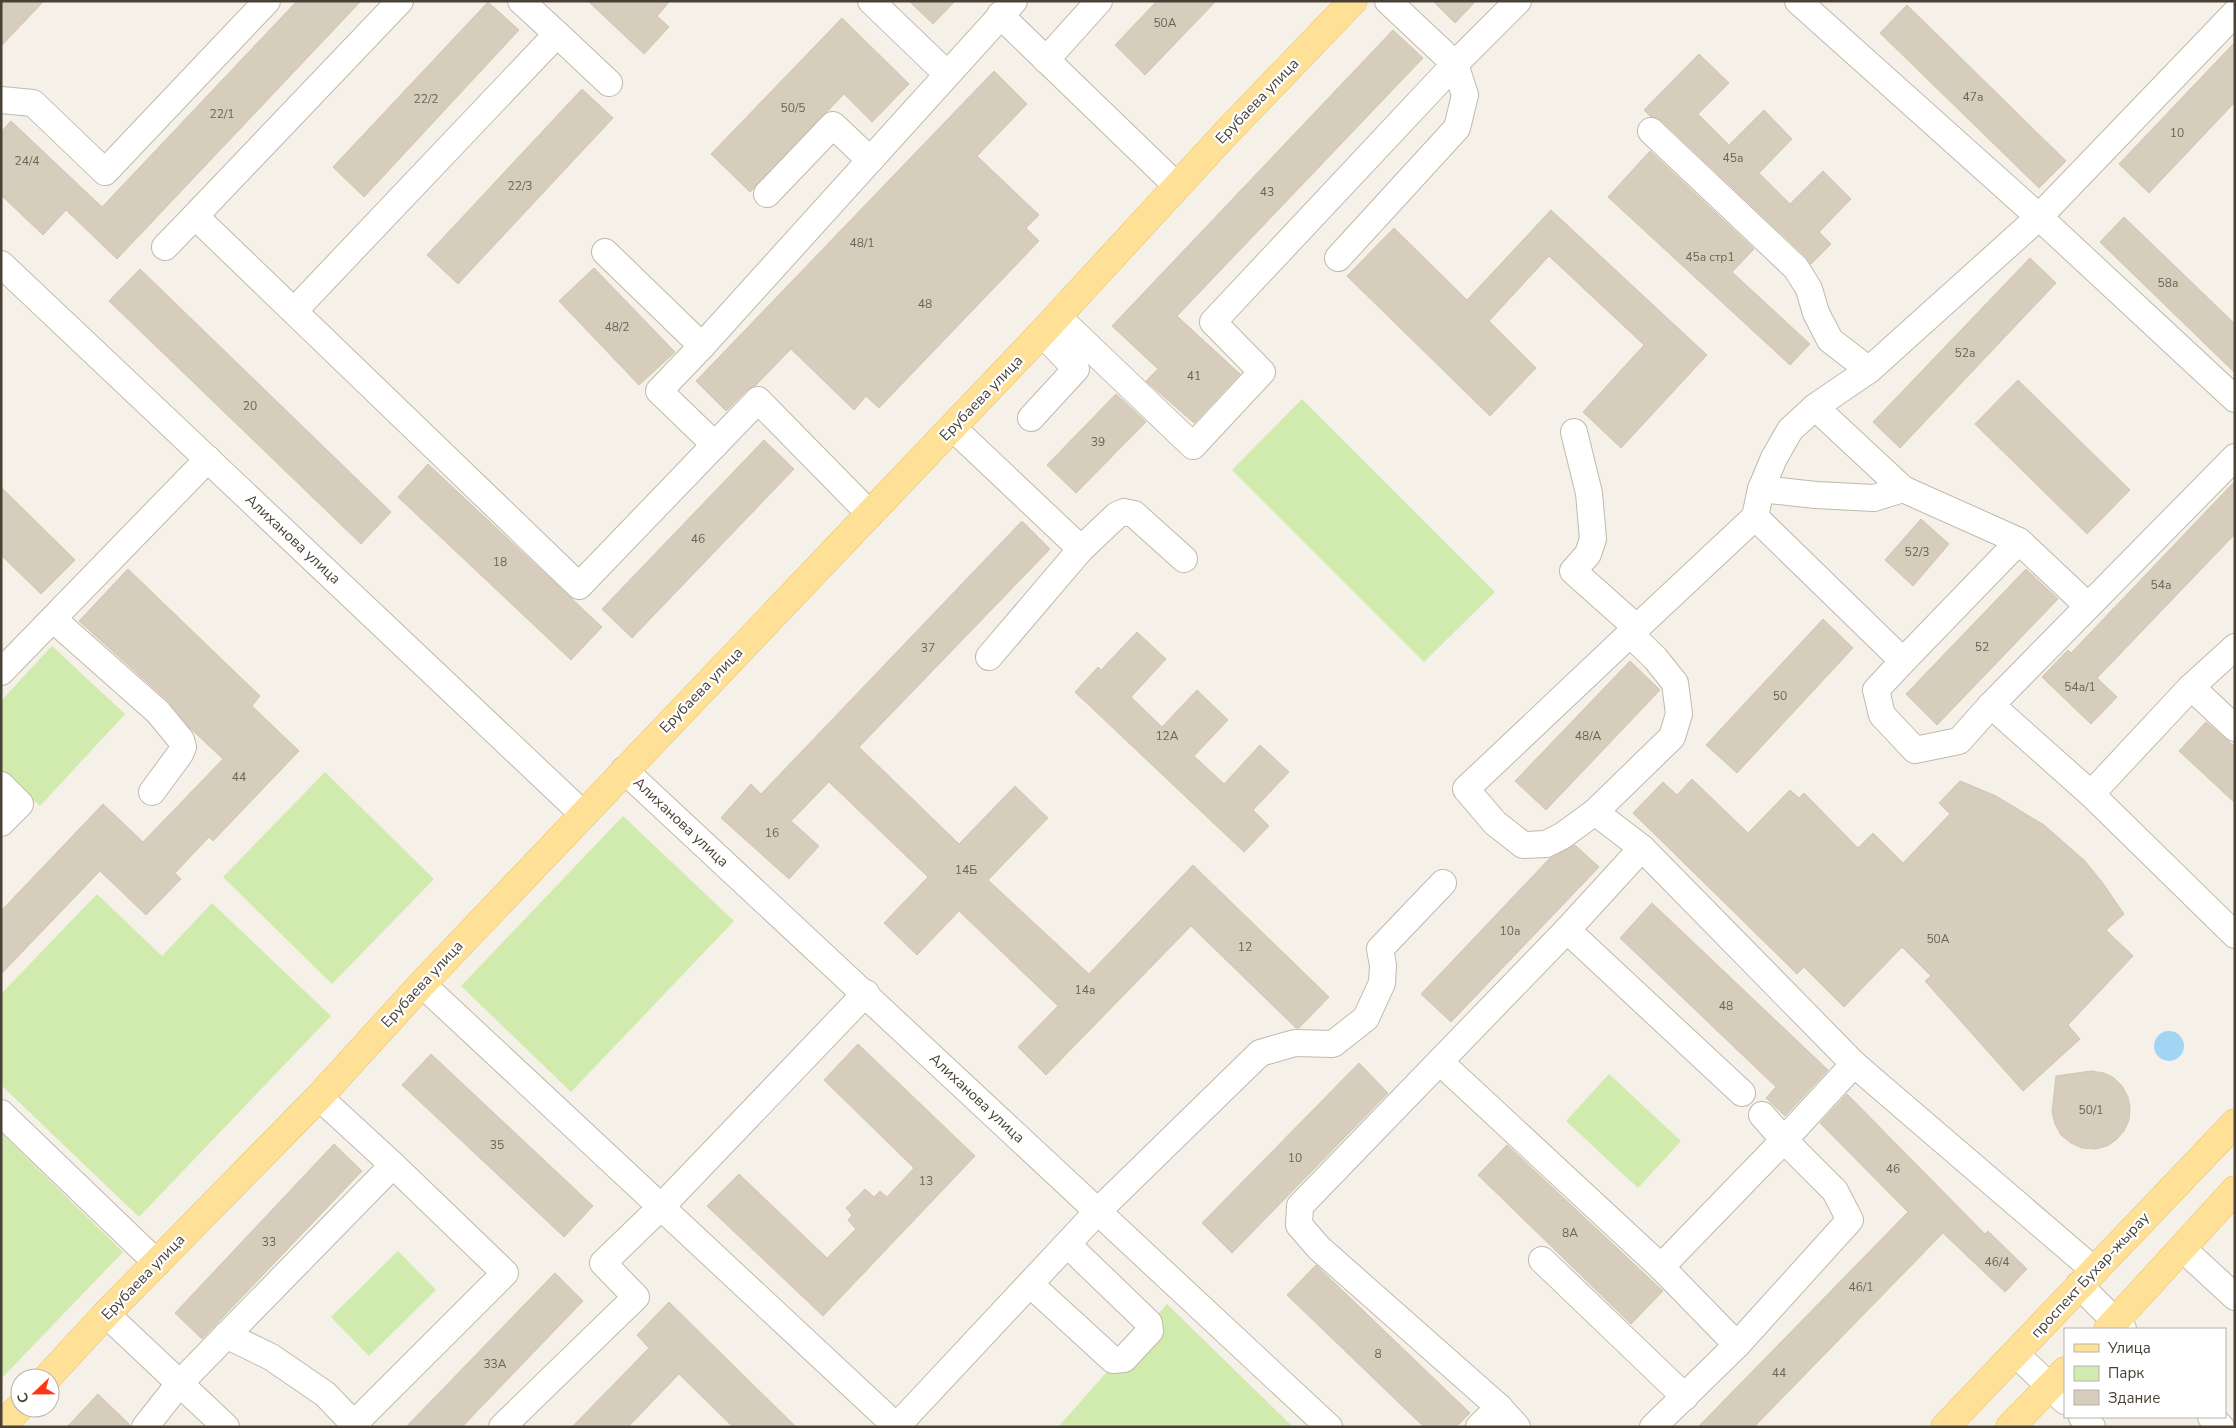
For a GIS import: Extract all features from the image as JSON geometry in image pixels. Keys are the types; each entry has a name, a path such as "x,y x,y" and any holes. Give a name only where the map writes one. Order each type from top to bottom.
{"main road":[{"name":"Ерубаева улица","path":"56,1368 106,1314 319,1096 422,984 584,815 624,770 1050,325 1177,186 1353,1"},
{"name":"проспект Бухар-жырау","path":"1945,1427 2235,1123"},
{"path":"2115,1327 2182,1248 2235,1190"},
{"path":"2010,1427 2060,1386"},
{"path":"1,1427 10,1418"}],"street":[{"path":"1,100 33,103 105,172 268,1"},
{"path":"165,247 400,1"},
{"path":"521,1 609,84"},
{"path":"871,1 947,74"},
{"path":"1046,60 1098,1"},
{"path":"1338,258 1458,128 1465,95 1455,64 1388,1"},
{"path":"1050,325 1194,446 1262,372 1213,322 1455,64 1518,1"},
{"path":"1807,4 2235,399"},
{"path":"715,445 659,391 702,346 1007,8 1046,60 1177,186"},
{"path":"1574,432 1589,493 1593,539 1588,554 1573,571 1634,631 1675,683 1679,714 1672,738 1595,812 1562,836 1546,844 1523,846 1495,823 1466,789 1634,631 1755,517 1761,489 1774,458 1790,430 1816,407 1869,370 2039,217 2235,13"},
{"path":"294,311 556,34"},
{"path":"766,194 833,125 870,160"},
{"path":"1651,131 1796,268 1809,289 1816,313 1830,340 1869,370"},
{"path":"195,216 579,586 758,400 870,514"},
{"path":"605,252 702,346"},
{"name":"Алиханова улица","path":"1,264 584,815"},
{"path":"1,290 30,292"},
{"path":"1031,418 1076,369 1050,325"},
{"path":"1816,407 1903,488 2019,541 2088,606"},
{"path":"952,428 1081,549"},
{"path":"2019,541 1876,690 1882,715 1914,750 1959,740 1991,705 2235,457"},
{"path":"1,672 208,460"},
{"path":"1761,489 1816,495 1874,498 1903,488"},
{"path":"989,658 1081,549 1118,515 1124,512 1134,514 1184,560"},
{"path":"1755,517 1903,661"},
{"path":"53,619 158,712 177,732 182,747 180,754 152,792"},
{"path":"2090,794 2191,687 2235,647"},
{"path":"2191,687 2235,728"},
{"path":"1991,705 2090,794 2235,935"},
{"name":"Алиханова улица","path":"624,770 866,993 1329,1427"},
{"path":"1,786 20,804 1,823"},
{"path":"1595,812 1642,848 1854,1064 2087,1277 2115,1327"},
{"path":"1517,1427 1499,1407 1319,1248 1299,1225 1300,1206 1567,930 1642,848"},
{"path":"422,984 897,1426 1098,1211 1260,1053 1294,1043 1333,1044 1366,1018 1382,983 1383,965 1380,948 1443,883"},
{"path":"1567,930 1742,1093"},
{"path":"502,1427 636,1297 603,1263 662,1206 866,993"},
{"path":"1440,1062 1661,1267 1737,1345"},
{"path":"1661,1267 1784,1140 1854,1064"},
{"path":"226,1335 271,1357 325,1394 354,1426 505,1273 319,1096"},
{"path":"1,1113 157,1263"},
{"path":"1653,1427 1737,1345 1850,1220 1835,1191 1762,1115"},
{"path":"145,1427 180,1384 226,1335 393,1165"},
{"path":"1030,1284 1113,1360 1121,1361 1124,1359 1150,1331 1149,1323 1068,1245"},
{"path":"2182,1248 2235,1297"},
{"path":"1542,1260 1684,1396"},
{"path":"106,1314 226,1427"},
{"path":"2016,1354 2060,1386"},
{"path":"1479,1427 1499,1407"},
{"path":"2083,1418 2092,1427"},
{"path":"2212,1418 2221,1427"}],"green space":[{"path":"1302,399 1495,592 1424,662 1232,470"},
{"path":"52,646 125,714 40,806 1,770 1,701"},
{"path":"325,772 434,879 332,984 223,877"},
{"path":"623,816 734,921 571,1092 461,986"},
{"path":"97,894 162,956 212,903 331,1016 139,1217 1,1085 1,994"},
{"path":"1609,1074 1681,1141 1638,1188 1566,1121"},
{"path":"1,1133 123,1252 1,1379"},
{"path":"398,1251 436,1290 369,1356 331,1317"},
{"path":"1167,1304 1293,1427 1058,1427"}],"water":[{"path":"2169,1031 2180,1035 2184,1046 2180,1057 2169,1061 2158,1057 2154,1046 2158,1035"}],"building":[{"path":"1,1 44,1 1,46"},
{"path":"297,1 361,1 117,259 66,210 43,235 1,195 1,132 11,121 102,207"},
{"path":"588,1 670,1 657,16 669,27 644,54"},
{"path":"909,1 955,1 933,24"},
{"path":"1157,1 1216,1 1145,75 1115,45"},
{"path":"1433,1 1476,1 1455,23"},
{"path":"488,2 519,30 364,197 333,167"},
{"path":"1907,5 2066,161 2039,188 1880,33"},
{"path":"842,18 909,84 872,122 844,94 750,192 711,154"},
{"path":"1393,30 1423,58 1177,316 1240,374 1194,423 1146,381 1158,369 1112,326"},
{"path":"2235,42 2235,102 2149,193 2119,164"},
{"path":"1699,54 1729,83 1698,114 1729,145 1764,110 1792,139 1759,173 1790,204 1823,171 1851,199 1819,232 1831,244 1811,264 1806,257 1661,120 1650,116 1644,110"},
{"path":"994,71 1027,104 977,156 1039,215 1026,228 1039,241 879,408 866,396 854,410 791,349 756,385 747,390 726,411 696,381"},
{"path":"582,89 613,118 458,284 427,255"},
{"path":"1650,151 1754,249 1732,272 1810,344 1790,365 1608,197"},
{"path":"1551,210 1707,355 1621,448 1583,412 1644,345 1549,256 1489,321 1536,368 1490,416 1347,276 1394,228 1467,300"},
{"path":"2124,217 2235,324 2235,373 2100,242"},
{"path":"2030,258 2056,283 1900,448 1873,422"},
{"path":"594,268 675,352 639,385 559,301"},
{"path":"140,269 391,512 361,544 109,301"},
{"path":"2018,380 2130,490 2087,534 1975,424"},
{"path":"1116,394 1146,422 1076,493 1047,465"},
{"path":"764,440 794,469 632,638 602,609"},
{"path":"428,464 602,627 571,660 398,497"},
{"path":"2235,481 2235,534 2097,678 2117,697 2091,724 2042,677 2068,650 2071,653"},
{"path":"1,487 75,560 41,594 1,555"},
{"path":"1921,519 1949,544 1913,586 1885,560"},
{"path":"1022,521 1050,549 859,747 959,844 1015,786 1048,818 988,880 1089,974 1193,865 1329,997 1299,1028 1296,1028 1191,926 1046,1075 1018,1047 1058,1006 959,911 917,955 884,923 928,877 829,782 791,821 819,846 789,879 721,818 751,784 761,794"},
{"path":"128,569 260,696 252,706 299,751 213,841 209,837 175,873 181,879 146,915 100,871 1,974 1,911 103,804 143,842 223,759 190,728 168,701 79,621"},
{"path":"2026,569 2058,599 1937,725 1906,694"},
{"path":"1823,619 1853,648 1737,773 1706,745"},
{"path":"1137,632 1166,659 1131,697 1162,727 1197,690 1228,720 1194,756 1224,784 1260,745 1289,772 1253,810 1269,826 1244,852 1075,692 1098,667 1101,670"},
{"path":"1630,661 1660,690 1546,810 1515,781"},
{"path":"2206,722 2235,747 2235,803 2179,751"},
{"path":"1692,779 1748,833 1790,790 1799,798 1804,793 1858,848 1873,833 1903,863 1950,814 1939,803 1960,781 1970,785 1996,796 2044,825 2085,861 2124,914 2106,930 2133,956 2068,1025 2080,1039 2023,1091 1925,981 1931,976 1902,947 1844,1007 1804,967 1797,974 1633,813 1663,782 1677,795"},
{"path":"1575,845 1599,867 1451,1022 1421,994 1550,858"},
{"path":"1652,903 1828,1070 1785,1116 1766,1098 1776,1087 1620,938"},
{"path":"858,1044 975,1156 823,1316 707,1206 739,1174 827,1258 856,1229 848,1220 852,1215 846,1208 865,1189 874,1197 880,1191 887,1197 914,1168 824,1080"},
{"path":"431,1054 593,1206 564,1237 402,1085"},
{"path":"1359,1063 1388,1093 1232,1253 1202,1223"},
{"path":"2091,1071 2104,1073 2114,1078 2122,1086 2128,1097 2130,1108 2129,1120 2124,1131 2107,1146 2095,1149 2082,1148 2071,1143 2061,1135 2055,1124 2052,1112 2056,1076"},
{"path":"1847,1094 1985,1234 1988,1231 2027,1269 2005,1292 1943,1233 1754,1427 1698,1427 1908,1212 1820,1123"},
{"path":"334,1144 362,1171 202,1339 175,1313"},
{"path":"1507,1145 1663,1291 1631,1324 1478,1175"},
{"path":"1316,1265 1470,1413 1456,1427 1424,1427 1287,1295"},
{"path":"555,1273 583,1301 462,1427 406,1427"},
{"path":"669,1302 796,1427 733,1427 679,1374 628,1427 572,1427 649,1348 637,1335"},
{"path":"98,1394 130,1425 130,1427 67,1427"}]}
